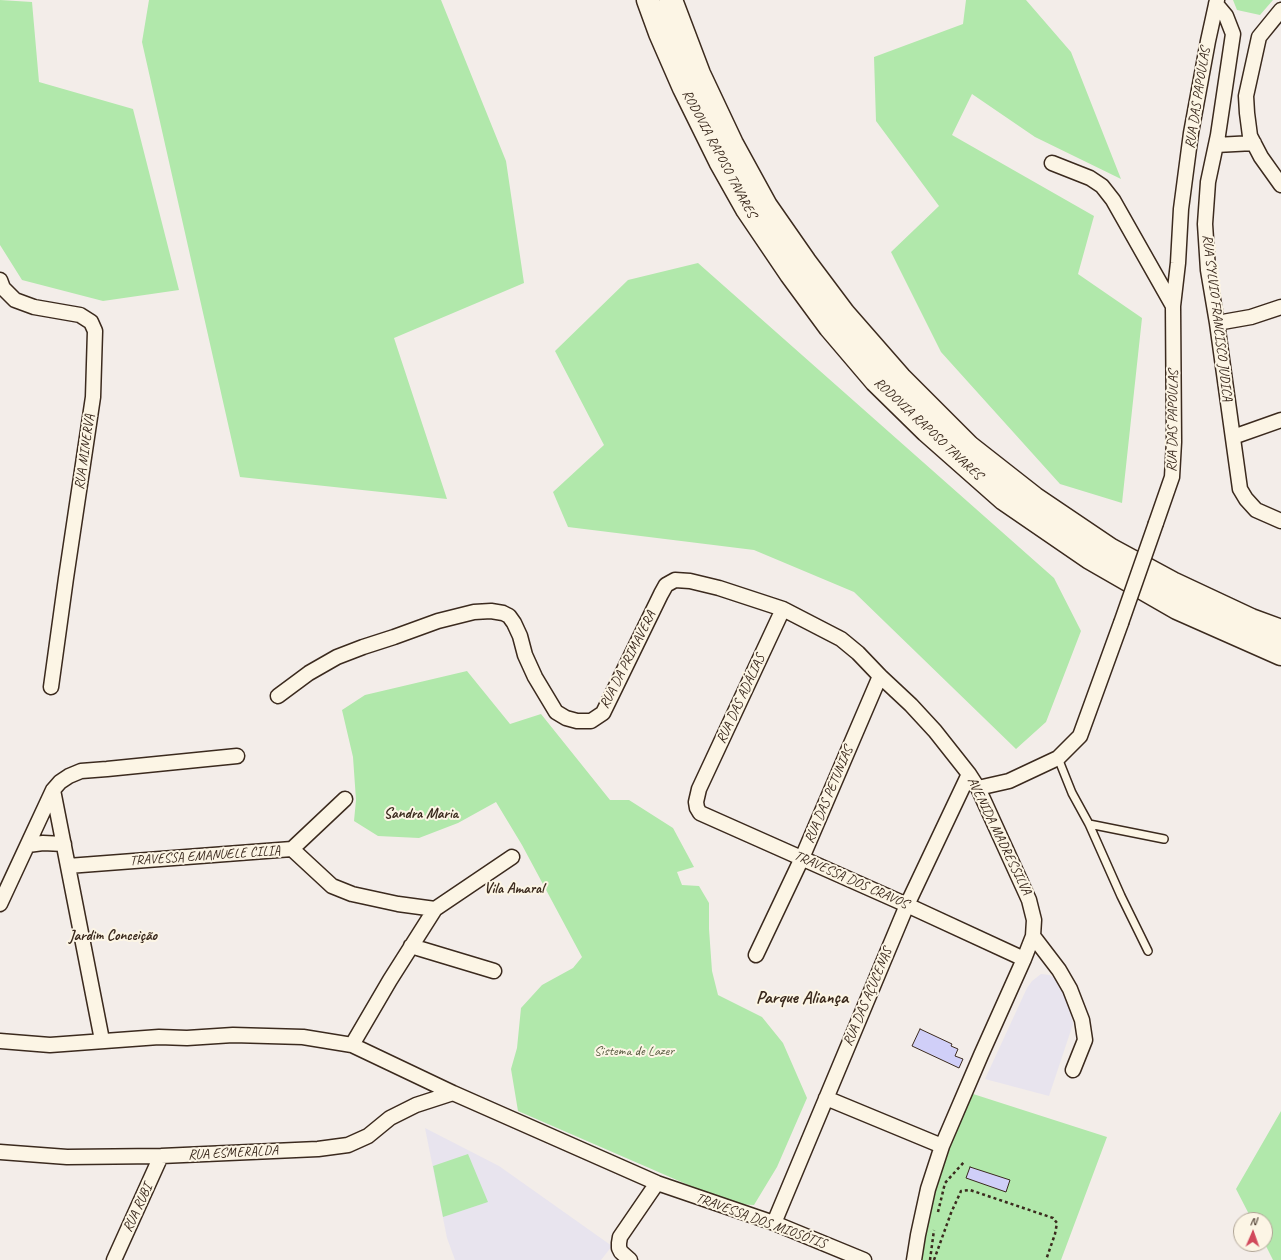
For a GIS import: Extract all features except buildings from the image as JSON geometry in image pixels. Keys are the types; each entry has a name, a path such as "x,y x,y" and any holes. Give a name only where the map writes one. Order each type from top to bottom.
{"highway":[{"name":"RODOVIA RAPOSO TAVARES","path":"648,0 660,34 684,88 720,161 747,209 795,280 830,327 876,381 927,431 1004,499 1090,558 1178,608 1281,654"},
{"name":"RODOVIA RAPOSO TAVARES","path":"670,0 699,74 732,144 766,206 844,314 900,378 969,447 1034,498 1111,550 1179,587 1251,620 1281,631"}],"street":[{"name":"RUA SYLVIO FRANCISCO JUDICA","path":"1217,2 1226,16 1233,34 1216,145 1208,182 1205,224 1208,270 1217,323 1240,490 1246,500 1256,510 1281,521"},
{"name":"RUA DAS PAPOULAS","path":"978,788 1009,781 1058,758 1080,736 1172,477 1174,442 1173,306 1178,264 1181,209 1208,41 1217,2"},
{"path":"1281,10 1259,37 1246,102 1250,136 1261,158 1281,185"},
{"path":"1216,145 1254,143"},
{"path":"1052,163 1090,178 1102,186 1113,200 1173,306"},
{"name":"RUA MINERVA","path":"0,280 3,288 15,300 34,307 80,315 91,322 95,331 93,397 66,578 52,687"},
{"path":"1217,323 1251,317 1281,306"},
{"path":"1233,437 1281,420"},
{"name":"AVENIDA MADRESSILVA","path":"661,594 666,586 675,580 690,581 719,588 782,609 841,639 858,653 935,731 969,774 978,788 1029,900 1034,920 1033,936 980,1055 942,1146 928,1189 914,1260"},
{"name":"RUA DA PRIMAVERA","path":"278,696 309,673 337,657 364,646 438,621 474,612 491,611 503,613 509,616 514,623 520,636 525,655 535,677 556,712 566,718 577,721 591,721 603,713 661,594"},
{"name":"RUA DAS ADÁLIAS","path":"699,789 782,609"},
{"name":"RUA DAS PETUNIAS","path":"756,955 802,858 880,676"},
{"path":"0,904 53,790 60,782 69,776 81,770 107,769 237,756"},
{"name":"RUA DAS AÇUCENAS","path":"774,1223 907,905 969,774"},
{"name":"TRAVESSA DOS CRAVOS","path":"699,789 696,802 700,813 1024,959"},
{"path":"53,790 102,1040"},
{"name":"TRAVESSA EMANUELE CILIA","path":"68,866 292,849 345,799"},
{"path":"28,845 43,843 64,844"},
{"path":"292,849 332,886 345,892 398,904 435,909"},
{"path":"352,1046 390,980 435,909 512,857"},
{"path":"1033,936 1059,970 1070,989 1082,1020 1085,1040 1073,1070"},
{"path":"411,946 494,971"},
{"name":"TRAVESSA DOS MIOSÓTIS","path":"0,1041 50,1045 102,1040 233,1035 303,1037 352,1046 453,1093 658,1184 774,1223 861,1259"},
{"name":"RUA ESMERALDA","path":"0,1152 68,1157 162,1156 318,1149 348,1145 368,1136 390,1118 409,1108 453,1093"},
{"path":"826,1098 942,1146"},
{"name":"RUA RUBI","path":"114,1260 162,1156"},
{"path":"630,1260 621,1252 619,1248 620,1237 658,1184"}],"lane":[{"path":"1058,758 1072,793 1089,824 1121,896 1148,951"},
{"path":"1089,824 1164,839"}],"path":[{"path":"938,1212 945,1183 964,1162"},
{"path":"934,1260 951,1213 961,1191 970,1190 1053,1218 1057,1223 1055,1234 1046,1260"},
{"path":"930,1260 934,1227"}],"shaded area":[{"path":"1041,974 1050,975 1058,981 1066,995 1073,1024 1049,1096 985,1079 1027,988 1032,981"},
{"path":"425,1128 499,1166 612,1246 601,1260 455,1260 447,1238"}],"green space":[{"path":"0,0 32,2 39,82 133,109 179,290 103,301 22,280 0,245"},
{"path":"149,0 441,0 506,161 524,283 394,338 447,499 240,477 142,42"},
{"path":"966,0 1026,0 1071,52 1121,179 1035,137 972,94 952,135 1094,216 1078,274 1142,318 1122,503 1060,484 941,352 891,252 939,206 876,121 874,57 963,24"},
{"path":"1233,0 1273,0 1260,15 1237,10"},
{"path":"698,263 1054,578 1081,631 1046,722 1016,749 854,592 754,550 568,527 553,492 604,445 555,351 628,280"},
{"name":"Sistema de Lazer","path":"467,671 510,724 541,714 610,800 629,800 673,828 694,867 677,872 682,885 699,886 709,903 712,971 718,995 762,1017 783,1043 807,1098 777,1167 754,1205 732,1204 518,1111 511,1069 517,1048 521,1008 542,985 573,968 582,957 522,845 496,802 458,823 419,838 378,836 354,821 356,800 353,757 342,710 365,695"},
{"path":"970,1093 1107,1137 1061,1260 918,1260 937,1171"},
{"path":"1281,1111 1281,1260 1273,1260 1269,1252 1273,1252 1273,1212 1248,1212 1236,1189"},
{"path":"468,1154 488,1202 443,1217 433,1166"}],"district":[{"name":"Sandra Maria","path":"421,814"},
{"name":"Vila Amaral","path":"514,889"},
{"name":"Jardim Conceição","path":"113,936"},
{"name":"Parque Aliança","path":"802,998"}]}
